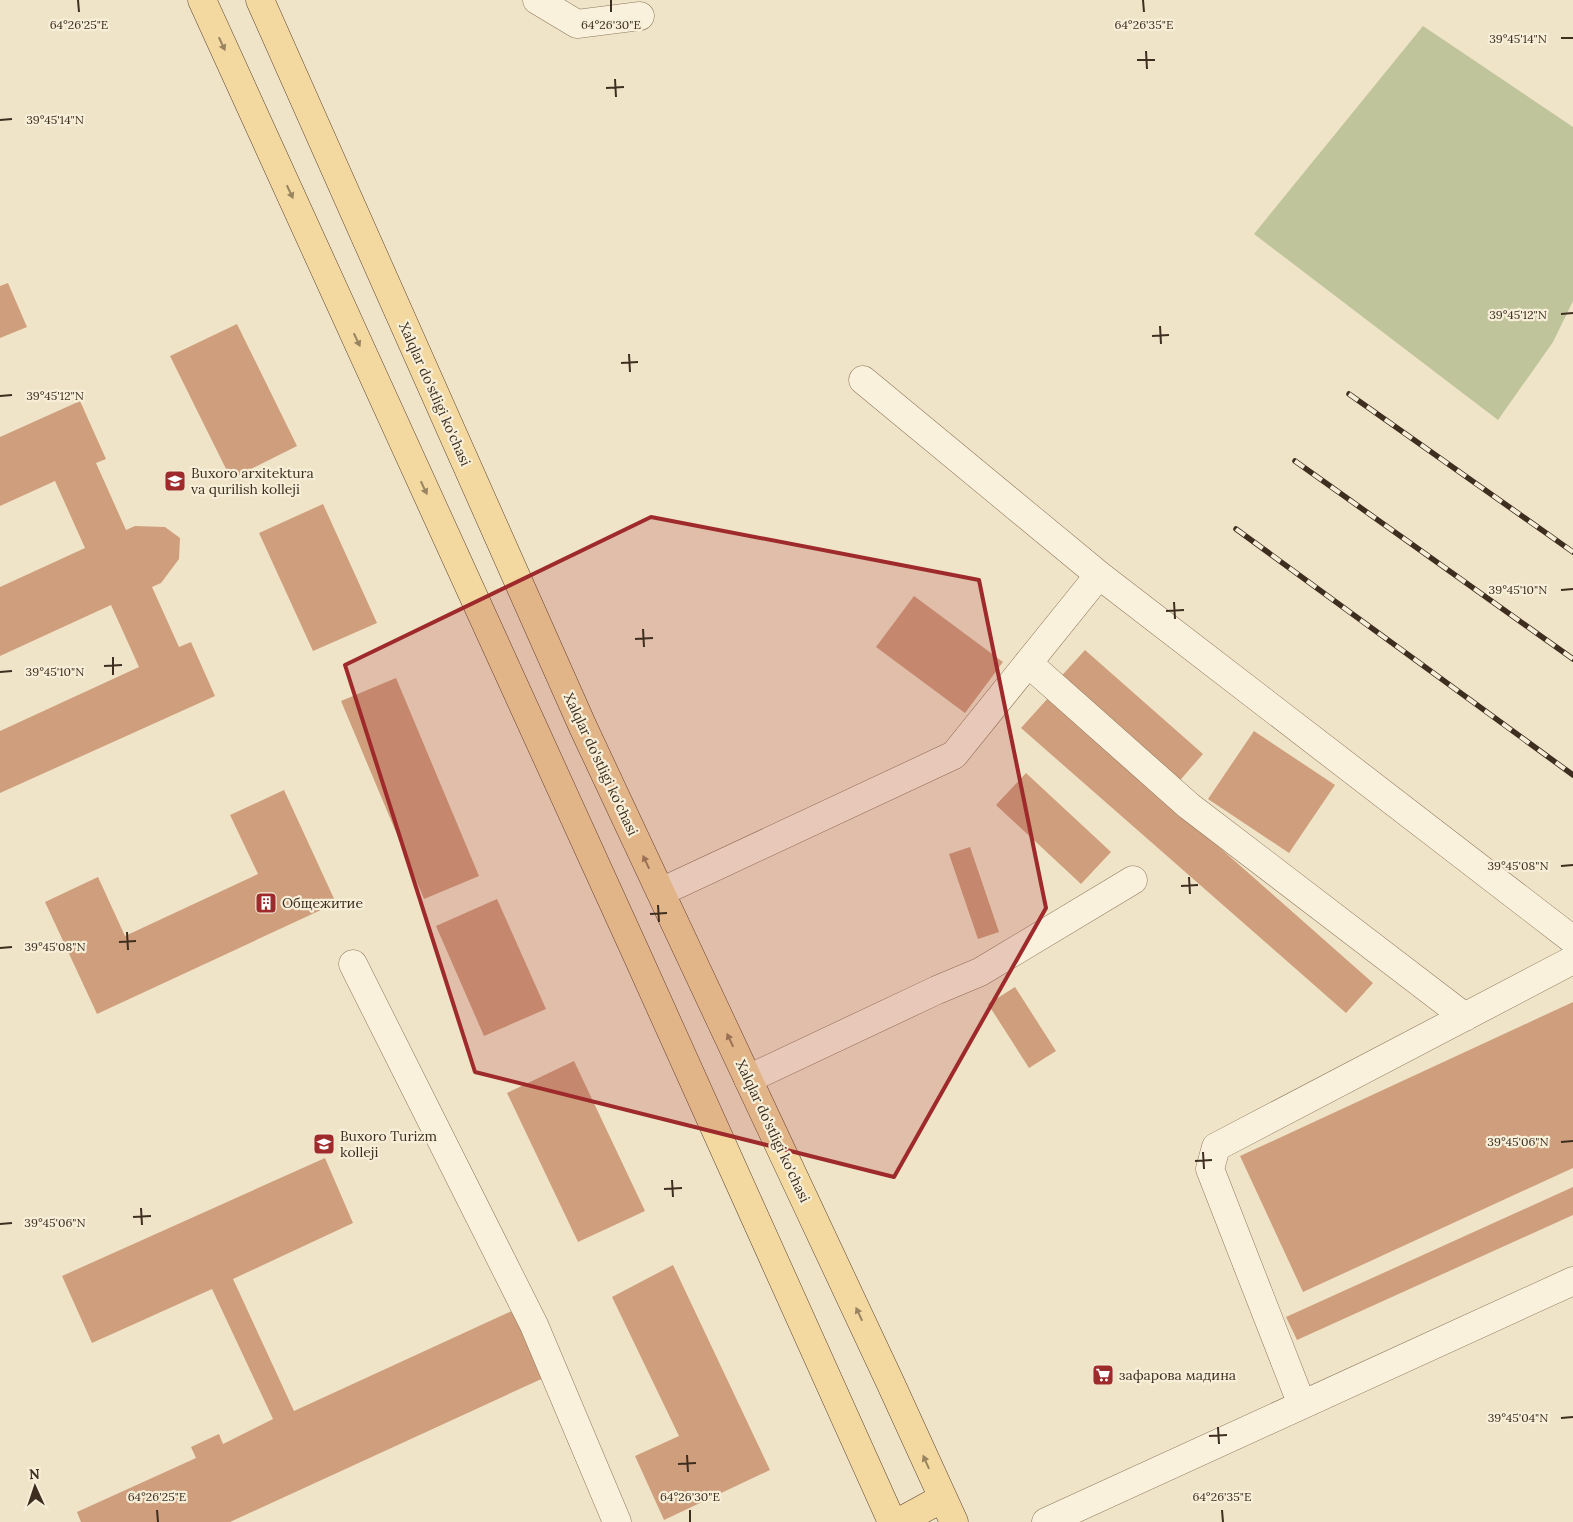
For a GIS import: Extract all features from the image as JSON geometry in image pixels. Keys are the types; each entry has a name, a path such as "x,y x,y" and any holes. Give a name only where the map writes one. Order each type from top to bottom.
{"main road":[{"path":"202,0 649,980 892,1522"},
{"name":"Xalqlar do'stligi ko'chasi","path":"260,0 579,718 949,1510"},
{"path":"899,1522 949,1510"}],"street":[{"path":"537,0 577,24 640,16"},
{"path":"863,380 1099,575 1573,940"},
{"path":"661,892 954,755 1099,575"},
{"path":"1028,662 1189,806 1465,1017"},
{"path":"748,1080 937,990 980,972 1133,880"},
{"path":"1302,1405 1210,1168 1216,1147 1573,960"},
{"path":"353,964 534,1325 617,1522"},
{"path":"1046,1522 1573,1281"}],"highlighted area":[{"path":"651,517 979,580 1046,908 894,1177 475,1072 345,665"}],"green space":[{"path":"1423,26 1573,127 1573,301 1553,342 1498,420 1254,234"}],"building":[{"path":"8,283 27,327 0,338 0,286"},
{"path":"237,324 297,446 231,479 170,356"},
{"path":"80,401 106,459 96,463 126,530 135,526 165,527 180,538 179,559 161,583 152,587 179,647 191,642 215,696 0,793 0,731 139,667 111,605 0,656 0,587 85,548 55,481 0,506 0,437"},
{"path":"323,504 377,623 313,651 259,533"},
{"path":"914,596 1003,662 965,713 876,647"},
{"path":"1085,650 1203,754 1175,786 1056,682"},
{"path":"396,678 479,876 424,899 341,701"},
{"path":"1049,697 1373,983 1346,1013 1021,728"},
{"path":"1254,731 1335,785 1289,853 1208,799"},
{"path":"1026,773 1111,852 1081,884 996,805"},
{"name":"Общежитие","path":"284,790 336,903 97,1014 45,902 98,877 125,936 258,874 230,815"},
{"path":"970,847 999,932 978,939 949,854"},
{"path":"497,899 546,1009 484,1036 436,926"},
{"path":"1015,987 1056,1051 1029,1068 988,1004"},
{"path":"1573,1002 1573,1168 1303,1292 1240,1156"},
{"path":"574,1061 645,1211 578,1242 507,1093"},
{"path":"325,1158 353,1223 233,1279 294,1411 516,1309 548,1376 230,1522 81,1522 77,1512 196,1458 191,1447 219,1434 223,1444 273,1419 212,1289 92,1343 62,1276"},
{"path":"1573,1187 1573,1215 1297,1340 1286,1317"},
{"path":"673,1265 770,1470 664,1520 635,1456 679,1436 612,1297"}],"railway":[{"path":"1349,394 1573,552"},
{"path":"1295,461 1573,659"},
{"path":"1236,529 1573,775"}],"place":[{"name":"Buxoro arxitektura va qurilish kolleji","path":"175,481"},
{"name":"Общежитие","path":"266,903"},
{"name":"Buxoro Turizm kolleji","path":"324,1144"},
{"name":"зафарова мадина","path":"1103,1375"}]}
